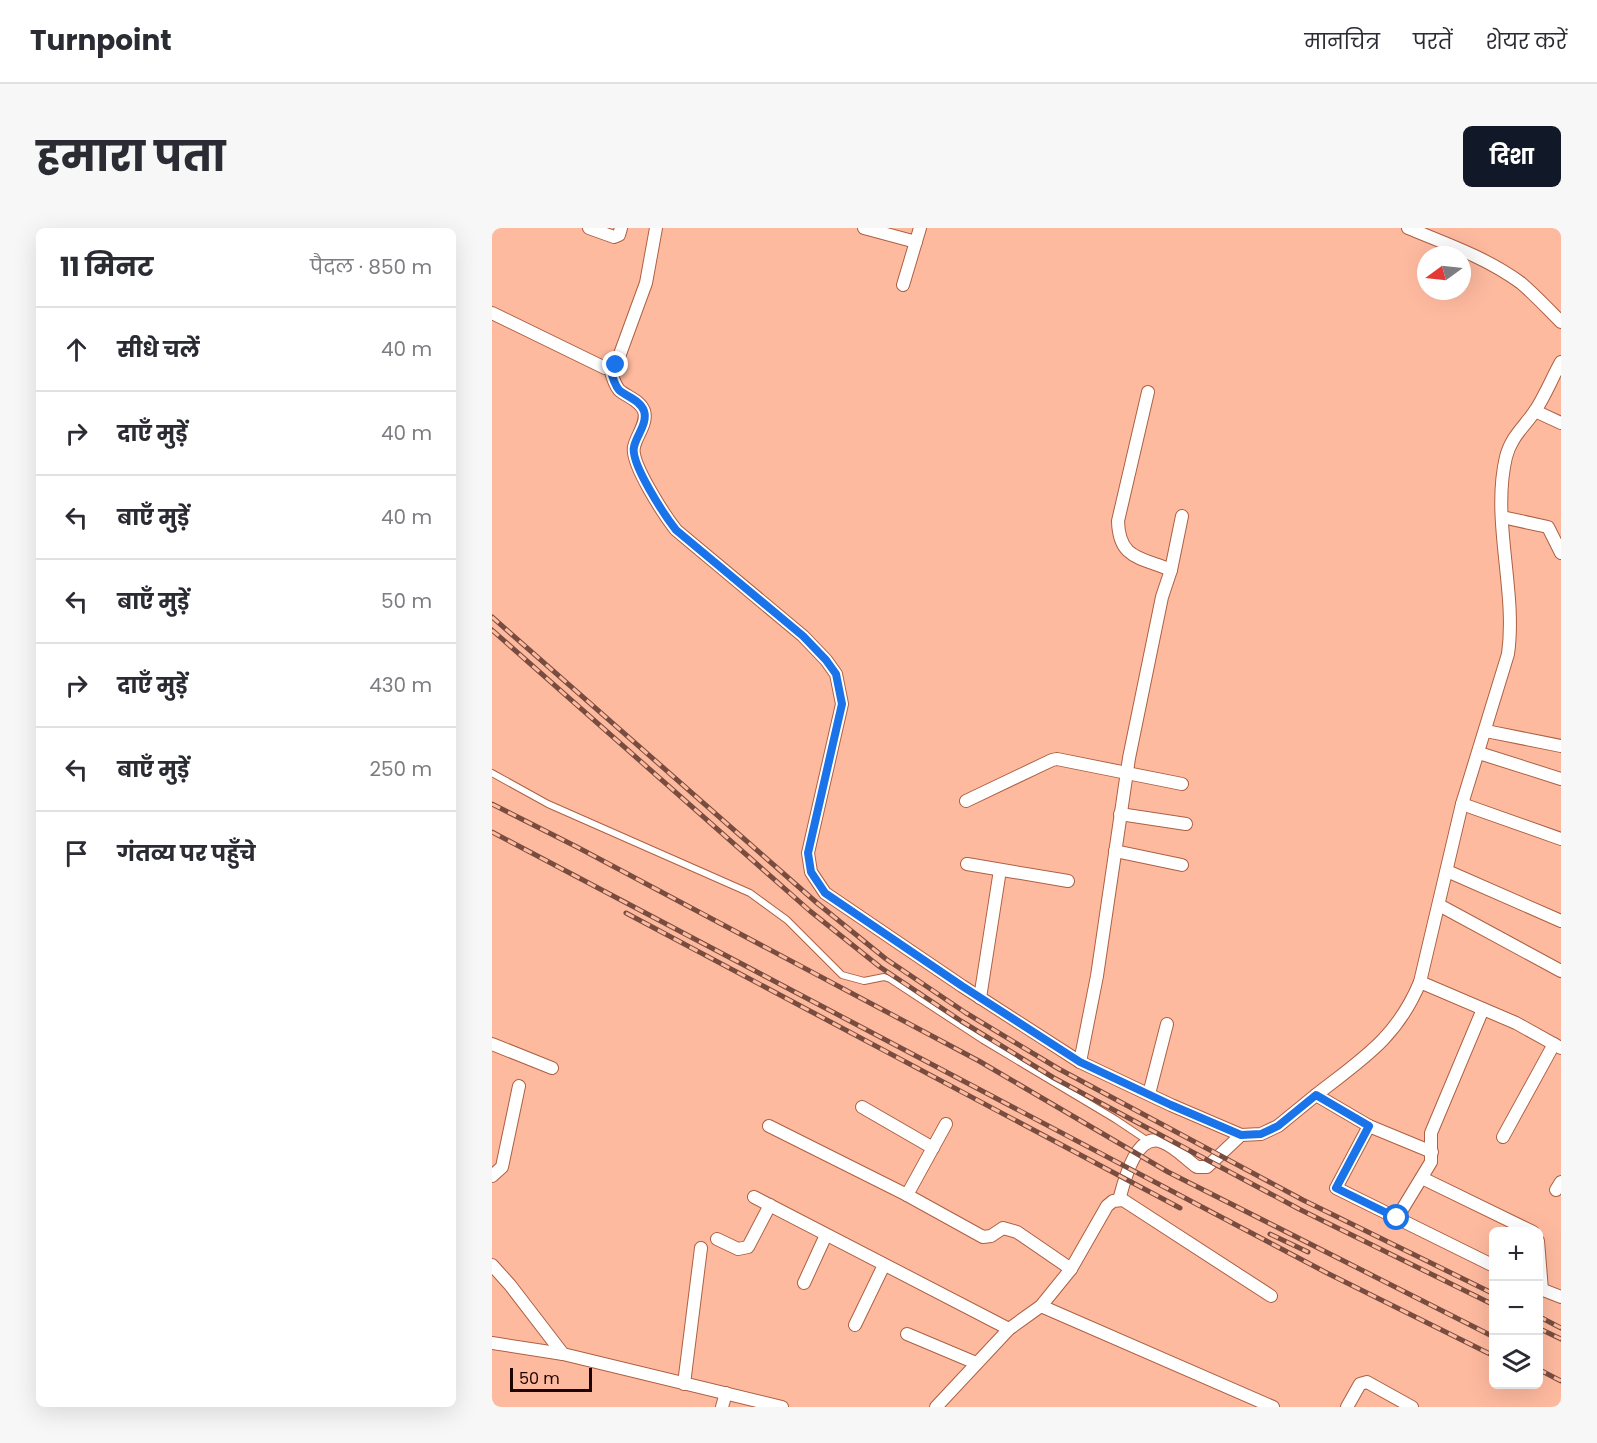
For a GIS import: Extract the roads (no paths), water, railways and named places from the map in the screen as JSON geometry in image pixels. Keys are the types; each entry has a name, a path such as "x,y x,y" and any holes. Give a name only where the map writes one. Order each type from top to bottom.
{"street":[{"path":"589,228 614,237 619,235 621,228"},
{"path":"610,368 616,365 646,283 656,228"},
{"path":"864,228 916,242"},
{"path":"903,285 920,228"},
{"path":"1408,228 1474,255 1498,268 1532,293 1561,322"},
{"path":"492,313 610,368 620,390 638,403 644,412 643,423 634,446 634,460 676,530 803,636 836,674 842,704 808,853 811,872 825,893 980,998 1080,1062 1241,1135 1261,1134 1278,1126 1379,1046 1395,1028 1411,1004 1420,982 1462,804 1508,654 1511,631 1502,517 1506,456 1514,437 1535,411 1561,362"},
{"path":"1148,392 1118,521 1119,535 1126,551 1171,570"},
{"path":"1535,411 1561,423"},
{"path":"1080,1062 1097,976 1127,774 1162,597 1171,570 1182,516"},
{"path":"1502,517 1548,527 1561,553"},
{"path":"1486,730 1561,746"},
{"path":"1479,753 1561,779"},
{"path":"966,801 1057,759 1182,784"},
{"path":"1462,804 1561,839"},
{"path":"1120,814 1186,824"},
{"path":"1115,851 1182,865"},
{"path":"967,864 1068,880"},
{"path":"980,998 1000,870"},
{"path":"1448,871 1561,921"},
{"path":"1438,905 1561,971"},
{"path":"1420,982 1516,1023 1557,1046 1503,1137"},
{"path":"1397,1218 1431,1162 1431,1133 1483,1009"},
{"path":"1149,1094 1167,1024"},
{"path":"492,1044 552,1068"},
{"path":"492,1176 502,1167 519,1086"},
{"path":"1316,1095 1369,1126 1431,1152"},
{"path":"862,1107 933,1148"},
{"path":"907,1195 946,1124"},
{"path":"769,1126 907,1195 983,1237 991,1236 1003,1228 1017,1232 1071,1269"},
{"path":"1369,1126 1336,1188 1489,1264"},
{"path":"1119,1200 1136,1154 1140,1146 1148,1141 1162,1142 1197,1167 1203,1168 1241,1135"},
{"path":"1422,1178 1523,1227"},
{"path":"754,1197 1009,1329"},
{"path":"936,1407 1009,1329 1041,1306 1071,1269 1107,1206 1113,1201 1124,1200 1271,1296"},
{"path":"717,1239 738,1249 748,1246 770,1205"},
{"path":"804,1283 826,1235"},
{"path":"684,1384 701,1248"},
{"path":"855,1325 884,1264"},
{"path":"492,1265 563,1354"},
{"path":"1543,1290 1561,1297"},
{"path":"1041,1306 1273,1407"},
{"path":"907,1334 976,1363"},
{"path":"492,1343 563,1354 782,1407"},
{"path":"1347,1407 1360,1384 1367,1382 1412,1407"},
{"path":"722,1407 726,1393"}],"lane":[{"path":"492,773 548,804 750,893 787,920 842,975 864,981 884,977 890,979 1148,1141"}],"railway":[{"path":"492,617 817,903 886,959 966,1013 1059,1069 1303,1200 1489,1292"},
{"path":"492,630 810,911 880,967 961,1021 1054,1078 1299,1209 1489,1303"},
{"path":"492,804 979,1061 1168,1172 1490,1335"},
{"path":"492,832 1327,1273 1489,1354"},
{"path":"626,913 1180,1208"},
{"path":"1270,1234 1308,1252"},
{"path":"1543,1319 1561,1328"},
{"path":"1543,1330 1561,1339"},
{"path":"1543,1372 1561,1381"}]}
